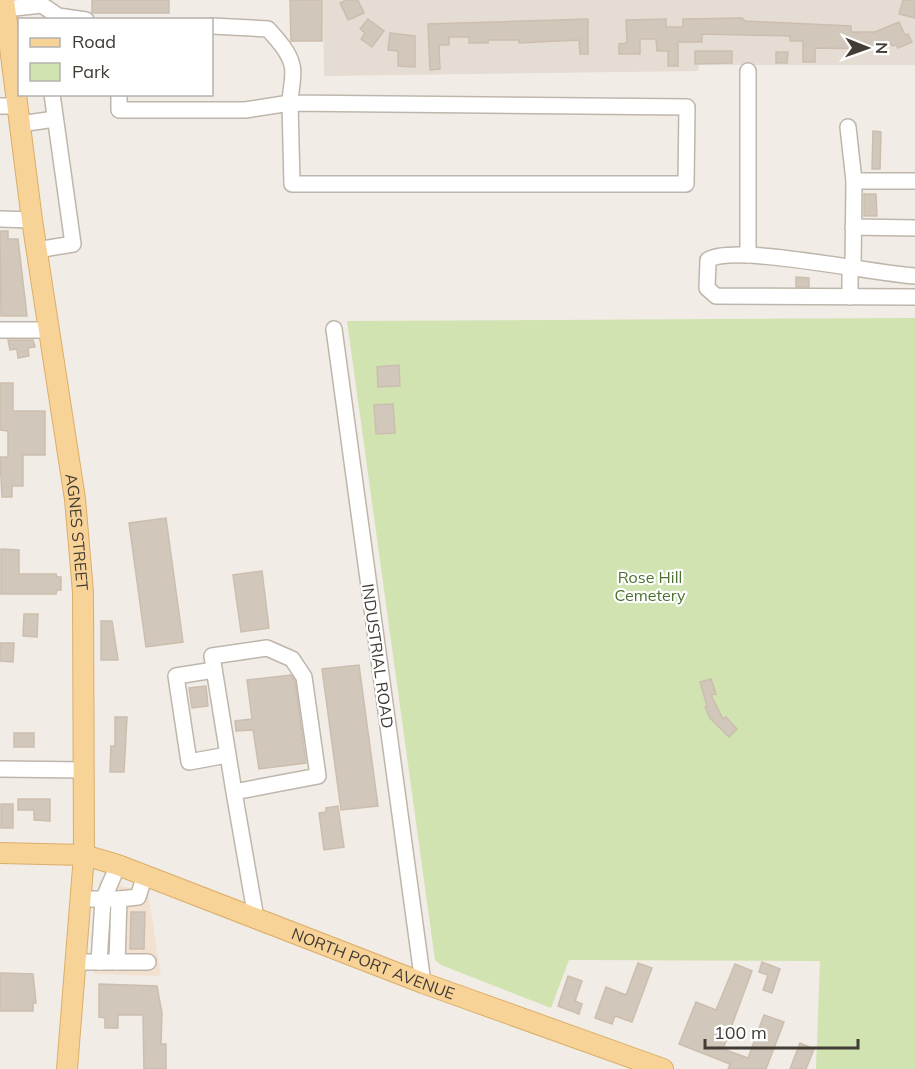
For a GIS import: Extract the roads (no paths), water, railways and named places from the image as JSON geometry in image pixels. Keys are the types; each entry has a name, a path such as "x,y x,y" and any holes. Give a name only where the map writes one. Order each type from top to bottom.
{"main road":[{"name":"AGNES STREET","path":"4,4 13,112 50,330 80,542 83,592 84,855 67,1069"},
{"name":"NORTH PORT AVENUE","path":"0,853 84,855 118,865 423,983 663,1069"}],"street":[{"path":"4,4 42,8 58,16 72,18"},
{"path":"119,96 119,110 245,110 290,103 687,107 686,184 292,184 290,103 292,65 281,44 268,29 213,26"},
{"path":"748,72 748,255"},
{"path":"37,250 73,244 52,96"},
{"path":"13,112 55,119"},
{"path":"848,127 854,181 850,297"},
{"path":"854,181 915,181"},
{"path":"0,219 32,220"},
{"path":"853,227 915,228"},
{"path":"915,276 748,255 718,254 708,260 709,293 716,296 915,297"},
{"name":"INDUSTRIAL ROAD","path":"334,329 423,983"},
{"path":"0,330 50,330"},
{"path":"234,792 318,776 304,677 292,659 267,648 212,657 227,755 256,918"},
{"path":"214,670 177,676 189,762 227,755"},
{"path":"0,769 85,770"},
{"path":"117,962 103,900 118,865"},
{"path":"81,899 138,897 145,875"},
{"path":"99,962 118,899"},
{"path":"78,930 109,926"},
{"path":"76,962 148,962"}],"park label":[{"name":"Rose Hill Cemetery","path":"650,586"}]}
